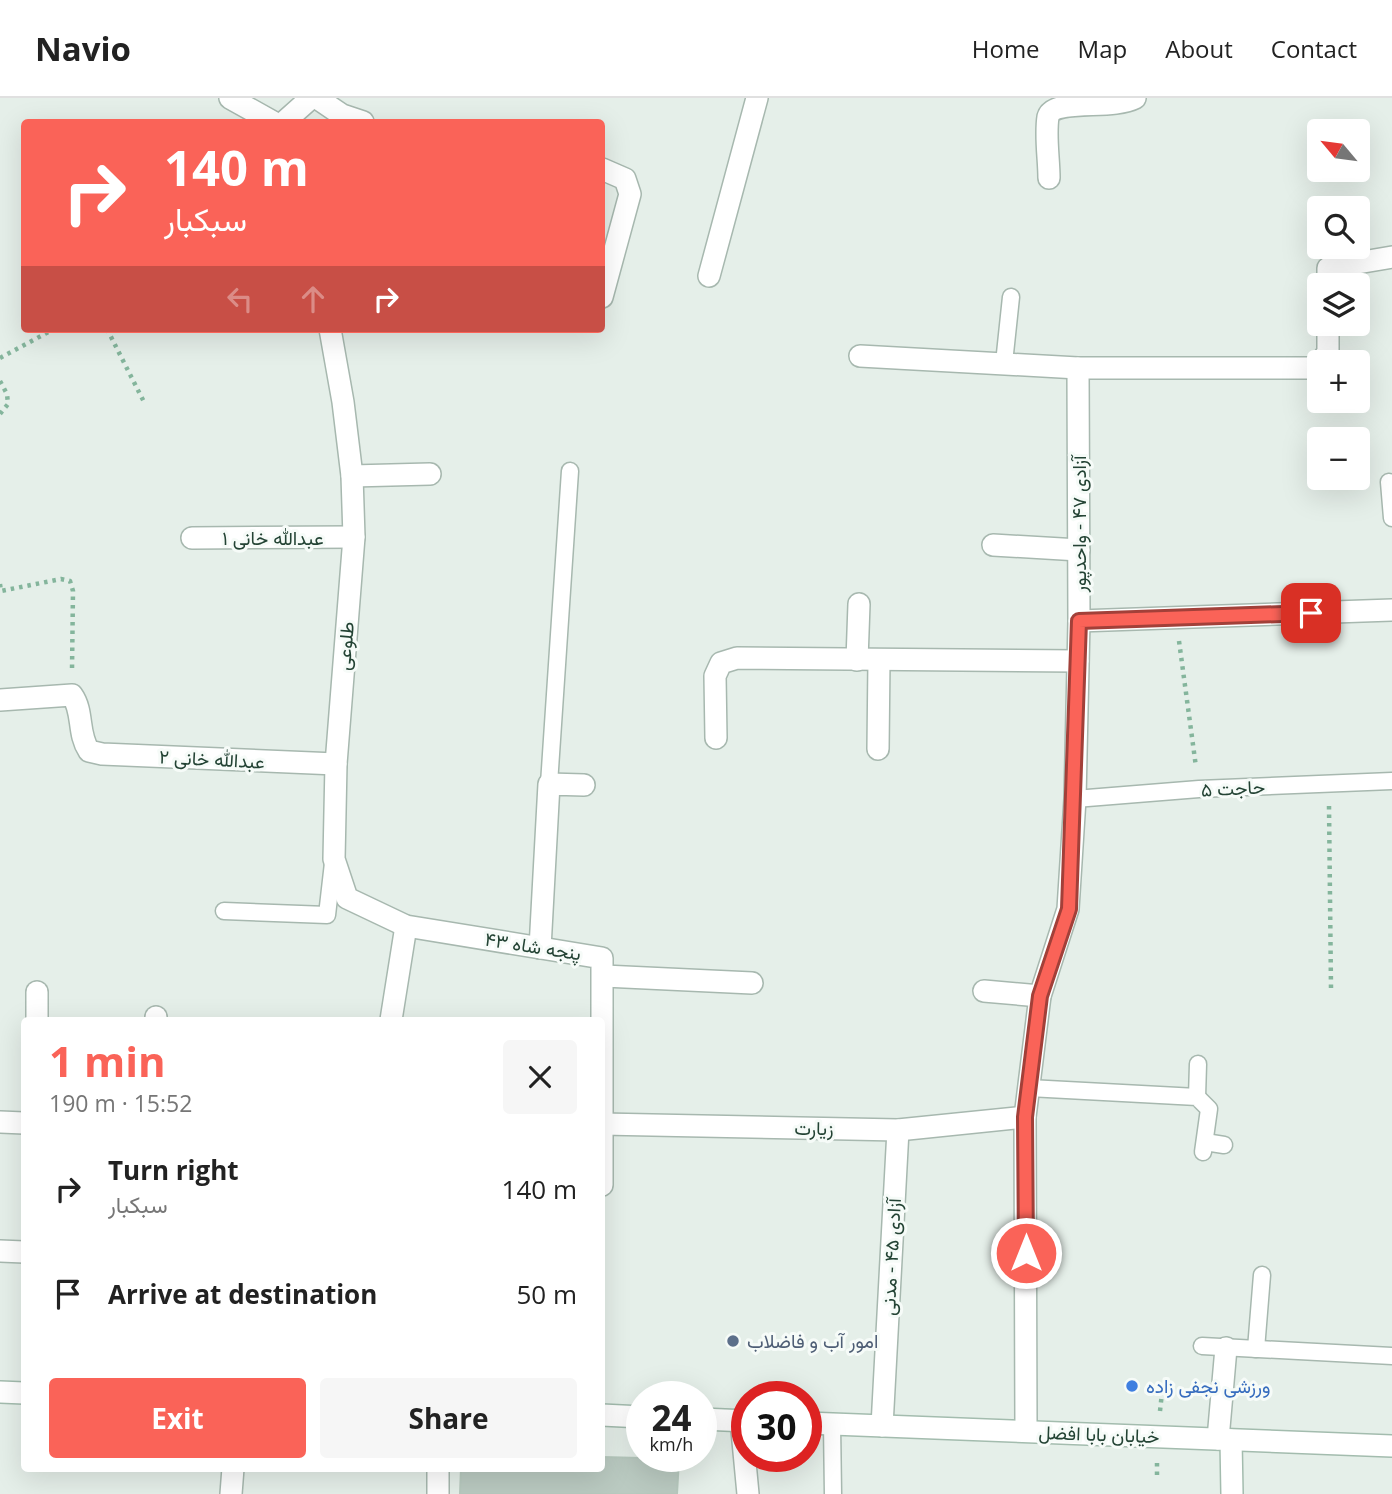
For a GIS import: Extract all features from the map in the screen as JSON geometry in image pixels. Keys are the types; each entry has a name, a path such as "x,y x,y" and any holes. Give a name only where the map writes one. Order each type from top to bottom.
{"street":[{"path":"230,98 268,119"},
{"path":"287,119 311,98"},
{"path":"317,98 342,115 354,119"},
{"path":"709,276 757,98"},
{"path":"1049,178 1048,116 1053,106 1063,99 1124,103 1135,98"},
{"path":"605,171 625,178 630,194 605,286"},
{"path":"1328,273 1328,268 1392,257"},
{"name":"طلوعی","path":"331,333 352,476 354,537 335,764 334,859 347,898 406,926"},
{"path":"860,356 1078,368 1307,368"},
{"name":"آزادی ۴۷ - واحدپور","path":"1026,1432 1025,1117 1040,996 1069,909 1075,799 1079,621 1078,368"},
{"path":"352,476 430,474"},
{"name":"عبدالله خانی ۱","path":"192,538 354,537"},
{"path":"993,545 1079,550"},
{"path":"857,660 859,604"},
{"path":"1079,621 1392,610"},
{"path":"716,738 715,676 721,663 737,658 1078,661"},
{"path":"878,749 879,660"},
{"path":"0,700 72,695"},
{"name":"عبدالله خانی ۲","path":"72,695 78,704 82,740 89,751 335,764"},
{"path":"540,948 549,784 584,785"},
{"path":"391,1017 406,926"},
{"name":"پنجه شاه ۴۳","path":"406,926 602,958 604,1017"},
{"path":"604,976 752,983"},
{"path":"37,992 37,1017"},
{"path":"984,992 1040,996"},
{"name":"زیارت","path":"605,1124 898,1130 1025,1117"},
{"path":"0,1122 21,1123"},
{"name":"آزادی ۴۵ - مدنی","path":"882,1426 898,1130"},
{"path":"0,1251 21,1252"},
{"path":"1226,1348 1224,1439 1232,1494"},
{"path":"0,1392 21,1393"},
{"path":"605,1415 626,1416"},
{"name":"خیابان بابا افضل","path":"822,1424 1392,1446"},
{"path":"231,1494 233,1472"},
{"path":"438,1472 438,1494"},
{"path":"747,1472 748,1494"}],"lane":[{"path":"1004,363 1011,297"},
{"path":"549,784 570,471"},
{"path":"1389,482 1392,518"},
{"name":"حاجت ۵","path":"1075,799 1199,789 1392,781"},
{"path":"225,911 327,915 334,859"},
{"path":"1196,1097 1198,1064"},
{"path":"1029,1088 1196,1097 1209,1109 1204,1147 1224,1145"},
{"path":"1256,1349 1262,1275"},
{"path":"1202,1346 1392,1356"},
{"path":"832,1424 833,1494"}],"path":[{"path":"0,358 47,333"},
{"path":"109,333 144,402"},
{"path":"0,381 7,394 8,404 0,414"},
{"path":"0,584 1,592 61,579 70,581 73,591 72,695"},
{"path":"1175,618 1199,789"},
{"path":"1329,784 1331,988"}],"building":[{"path":"605,1457 626,1458 626,1472 678,1472 677,1494 460,1494 461,1472 605,1472"}],"place":[{"name":"امور آب و فاضلاب","path":"733,1341"},
{"name":"ورزشی نجفی زاده","path":"1132,1386"}],"route":[{"path":"1026,1253 1025,1117 1040,996 1069,909 1075,799 1079,621 1311,613"}]}
